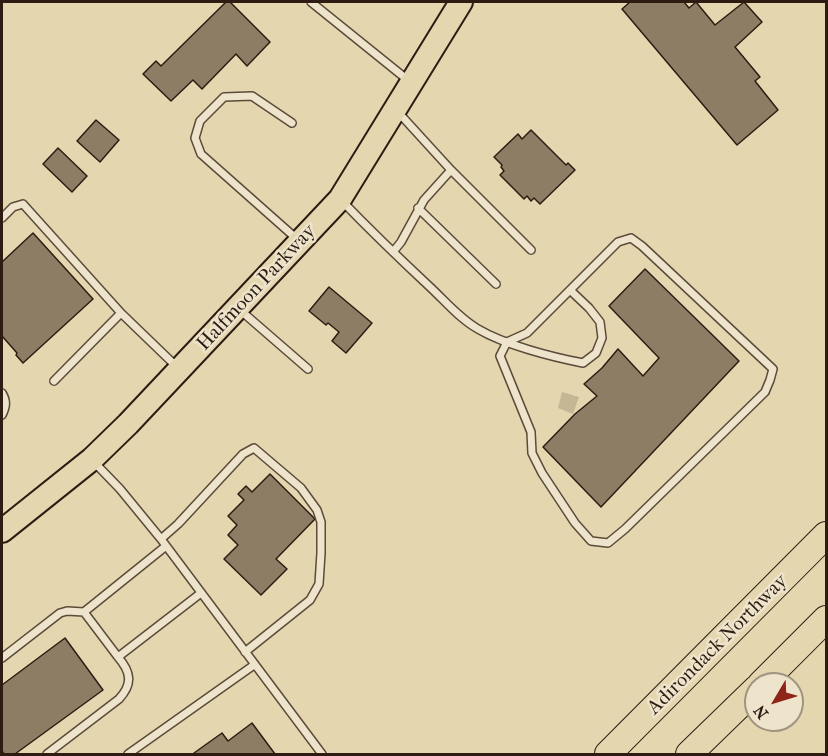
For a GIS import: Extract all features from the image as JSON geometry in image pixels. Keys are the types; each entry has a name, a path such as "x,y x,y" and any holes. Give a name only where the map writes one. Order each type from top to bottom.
{"highway":[{"name":"Adirondack Northway","path":"608,754 826,535"},
{"path":"773,672 826,619"},
{"path":"689,754 744,701"}],"main road":[{"name":"Halfmoon Parkway","path":"2,531 92,459 128,424 339,199 462,2"}],"lane":[{"path":"310,2 411,83"},
{"path":"292,123 252,96 224,97 200,121 195,138 201,154 300,242"},
{"path":"395,109 451,170 531,250"},
{"path":"393,252 401,242 418,208 451,170"},
{"path":"339,199 451,307 477,329 507,342 583,363 596,353 602,338 600,322 570,290"},
{"path":"2,218 13,207 23,204 121,313 180,370"},
{"path":"418,208 496,284"},
{"path":"631,238 773,369 765,392 625,529 608,543 591,542 575,523 542,473 532,453 531,432 500,356 507,342 527,333 618,242 631,238"},
{"path":"238,308 308,369"},
{"path":"54,381 121,313"},
{"path":"2,393 6,407 2,415"},
{"path":"160,539 178,524 243,454 254,448 301,488 317,510 321,522 319,585 310,600 244,652"},
{"path":"92,459 120,489 166,546 322,754"},
{"path":"2,658 60,613 84,612 166,546"},
{"path":"118,657 201,593"},
{"path":"47,754 123,695 128,687 129,673 84,612"},
{"path":"128,754 254,665"}],"shaded area":[{"path":"562,392 579,397 573,414 558,408"}],"building":[{"path":"226,2 230,2 270,42 247,66 236,54 202,89 193,80 171,101 143,74 156,61 161,66"},
{"path":"630,2 684,2 689,8 696,2 715,25 744,2 762,22 735,47 760,77 755,81 778,110 737,145 622,9"},
{"path":"96,120 119,140 100,162 77,141"},
{"path":"531,130 566,165 568,163 575,170 540,204 534,198 531,201 527,196 524,199 500,175 504,171 502,165 494,157 518,134 522,139"},
{"path":"58,148 87,176 72,192 43,164"},
{"path":"33,233 93,299 23,363 2,336 2,262"},
{"path":"645,269 739,361 601,507 543,447 575,414 597,396 584,384 618,349 643,376 659,358 609,306"},
{"path":"329,287 372,323 346,353 332,341 339,332 309,311"},
{"path":"270,474 315,519 276,559 287,569 261,595 224,559 238,545 228,535 237,525 228,516 244,500 238,494 246,486 252,492"},
{"path":"65,638 103,690 15,754 4,754 2,751 2,685"},
{"path":"252,723 275,754 194,753 222,733 228,741"}]}
